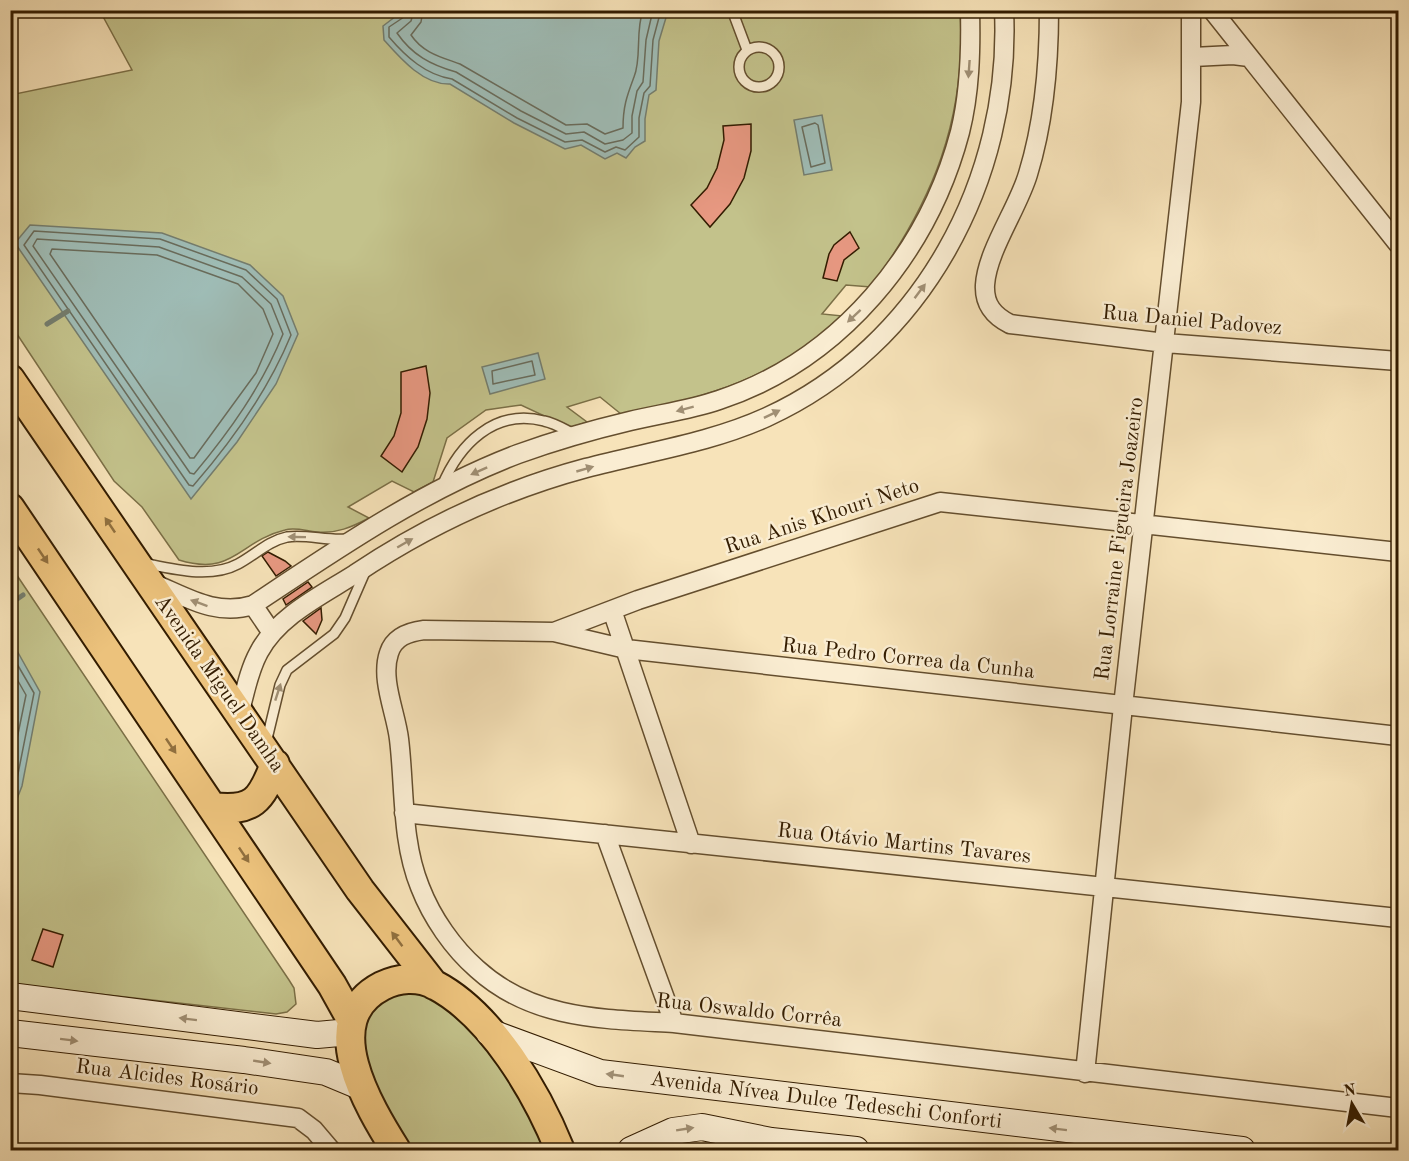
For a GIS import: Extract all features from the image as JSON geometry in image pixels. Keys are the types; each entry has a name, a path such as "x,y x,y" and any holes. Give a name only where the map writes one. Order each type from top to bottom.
{"main road":[{"name":"Avenida Miguel Damha","path":"10,379 240,711 360,890 434,985 489,1032 522,1074 539,1102 560,1150"},
{"path":"10,508 332,985 351,1025 353,1062 362,1087 396,1150"},
{"path":"212,807 232,810 246,807 258,799 265,789 270,756"},
{"path":"10,996 317,1035 351,1025 365,998 395,981 414,979 434,985"},
{"name":"Avenida Nívea Dulce Tedeschi Conforti","path":"489,1032 600,1073 772,1096 1242,1150"},
{"path":"10,1033 255,1061 326,1072 362,1087"},
{"name":"Avenida Nívea Dulce Tedeschi Conforti","path":"631,1150 673,1131 702,1127 771,1141 856,1150"}],"street":[{"path":"141,571 209,607 225,610 253,605 390,516 505,460 576,435 720,400 801,360 865,306 891,275 917,236 936,198 960,130 970,70 970,10"},
{"path":"240,711 251,669 272,633 303,608 370,563 431,529 516,492 583,469 735,430 765,418 821,388 852,364 884,334 920,292 962,224 976,190 995,126 1003,67 1004,10"},
{"name":"Rua Daniel Padovez","path":"1049,10 1047,69 1039,124 1028,175 987,273 985,295 989,307 997,318 1010,324 1165,344 1398,361"},
{"name":"Rua Lorraine Figueira Joazeiro","path":"1085,1073 1123,706 1191,102 1193,57 1191,10"},
{"path":"1212,10 1398,244"},
{"path":"1193,57 1233,55 1249,57"},
{"path":"801,360 821,388"},
{"path":"505,460 504,482 516,492"},
{"name":"Rua Anis Khouri Neto","path":"554,632 612,610 940,502 1398,552"},
{"path":"356,538 370,563"},
{"path":"253,605 272,633"},
{"path":"612,610 691,844"},
{"name":"Rua Pedro Correa da Cunha","path":"413,631 554,632 626,650 1398,736"},
{"name":"Rua Oswaldo Corrêa","path":"413,631 396,641 387,660 399,736 408,842 420,887 444,932 476,969 520,999 565,1015 674,1023 1398,1108"},
{"name":"Rua Otávio Martins Tavares","path":"404,813 1398,918"},
{"path":"605,834 674,1023"},
{"name":"Rua Alcides Rosário","path":"10,1083 40,1084 298,1118 314,1130 330,1150"}],"lane":[{"path":"732,10 747,50"},
{"path":"754,47 768,49 778,59 778,74 769,85 755,87 744,81 740,75 739,62 747,50 754,47"},
{"path":"441,490 452,462 461,450 476,435 497,425 522,419 543,420 576,435"},
{"path":"141,571 172,568 223,570 240,563 272,542 288,537 328,541 356,538"},
{"path":"270,756 275,702 287,670 334,634 345,618 358,583 370,563"}],"shaded area":[{"path":"100,11 960,11 961,50 958,87 951,123 941,157 912,223 871,287 846,285 822,314 843,316 819,337 794,354 740,382 682,401 621,414 600,397 567,407 587,422 570,428 521,405 486,410 447,438 433,482 414,492 392,481 348,507 369,518 350,527 331,532 285,530 269,535 225,561 197,564 179,560 142,507 114,481 11,325 10,95 132,70"},
{"path":"10,565 294,988 296,1004 287,1012 276,1014 11,984"},
{"path":"398,991 428,994 470,1028 513,1078 548,1150 411,1150 378,1089 366,1053 364,1037 365,1022 370,1012"}],"water":[{"path":"404,10 668,11 659,41 656,90 649,95 645,119 645,141 635,147 626,158 617,153 605,159 581,145 565,149 514,123 450,84 440,83 421,75 384,40 383,26"},
{"path":"822,115 832,170 804,175 794,120"},
{"path":"30,225 162,233 250,265 283,296 298,334 276,384 237,442 191,499 15,243"},
{"path":"538,353 545,379 490,394 482,367"},
{"path":"11,640 40,692 22,786 11,814"}],"building":[{"path":"751,124 751,151 744,178 730,204 710,227 691,205 707,188 717,168 724,140 723,126"},
{"path":"850,232 859,248 844,260 837,281 823,278 829,254 834,245"},
{"path":"426,366 430,393 427,419 418,447 402,472 381,456 394,436 401,413 401,372"},
{"path":"268,552 291,566 276,576 262,556"},
{"path":"308,582 312,587 286,605 283,599"},
{"path":"321,608 322,620 316,634 303,621"},
{"path":"43,929 63,935 53,967 32,960"}],"waterway":[{"path":"47,324 68,311"},
{"path":"10,604 23,595"}]}
